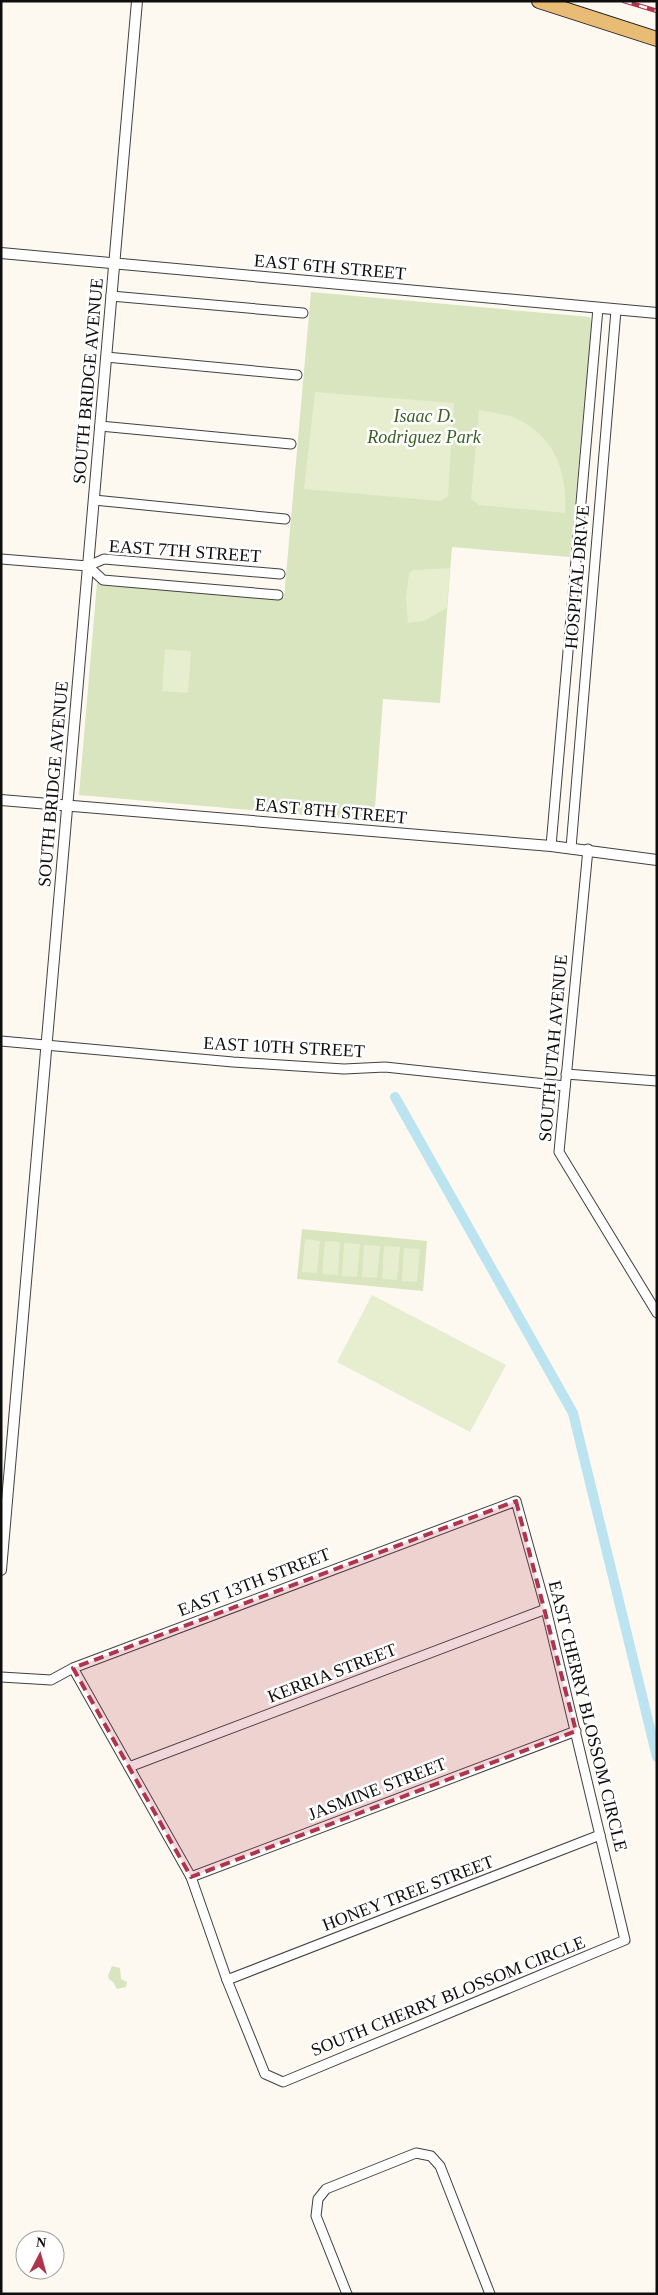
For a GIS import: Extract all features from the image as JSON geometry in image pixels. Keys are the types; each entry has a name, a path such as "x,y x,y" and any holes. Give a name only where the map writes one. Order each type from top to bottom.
{"main road":[{"path":"539,1 657,39"}],"street":[{"name":"SOUTH BRIDGE AVENUE","path":"1,1570 4,1511 48,1045 137,1"},
{"name":"EAST 6TH STREET","path":"1,253 657,313"},
{"path":"111,296 303,313"},
{"name":"HOSPITAL DRIVE","path":"551,846 598,308"},
{"name":"HOSPITAL DRIVE","path":"571,848 616,310"},
{"path":"106,357 297,375"},
{"path":"100,426 291,444"},
{"path":"94,500 285,519"},
{"name":"EAST 7TH STREET","path":"1,559 88,566 104,559 280,574"},
{"name":"EAST 7TH STREET","path":"88,566 103,580 278,596"},
{"name":"EAST 8TH STREET","path":"1,800 588,849 657,860"},
{"name":"SOUTH UTAH AVENUE","path":"588,849 559,1152 657,1313"},
{"name":"EAST 10TH STREET","path":"1,1041 344,1070 385,1067 565,1086"},
{"path":"566,1074 657,1081"},
{"name":"EAST CHERRY BLOSSOM CIRCLE","path":"516,1500 546,1609 626,1940"},
{"name":"EAST 13TH STREET","path":"1,1678 51,1680 73,1668 516,1500"},
{"name":"KERRIA STREET","path":"129,1767 546,1609"},
{"path":"73,1668 190,1877 227,1980"},
{"name":"JASMINE STREET","path":"190,1877 576,1731"},
{"name":"HONEY TREE STREET","path":"227,1980 600,1835"},
{"name":"SOUTH CHERRY BLOSSOM CIRCLE","path":"227,1980 265,2074 283,2082 626,1940"},
{"path":"347,2294 316,2216 318,2200 326,2189 416,2154 431,2156 440,2166 490,2294"}],"highlighted area":[{"path":"516,1501 576,1731 191,1877 73,1668"}],"green space":[{"name":"Isaac D. Rodriguez Park","path":"311,292 590,317 592,324 570,557 452,547 440,703 383,699 374,821 79,795 97,583 284,598"},
{"path":"315,392 454,403 448,496 441,501 304,489"},
{"path":"479,410 510,416 525,423 547,442 555,454 564,482 565,513 479,505 471,499"},
{"path":"450,568 447,608 424,621 408,623 406,598 409,573 413,570"},
{"path":"165,649 191,651 188,693 162,691"},
{"path":"302,1229 427,1241 423,1291 297,1279"},
{"path":"305,1239 320,1241 317,1273 302,1272"},
{"path":"325,1241 340,1242 338,1275 322,1274"},
{"path":"344,1243 360,1244 357,1277 342,1276"},
{"path":"364,1245 380,1246 377,1278 362,1277"},
{"path":"384,1246 400,1247 397,1280 382,1279"},
{"path":"404,1248 420,1249 417,1282 402,1281"},
{"path":"372,1295 506,1365 470,1432 337,1362"},
{"path":"112,1966 120,1968 121,1979 127,1982 126,1987 117,1989 109,1979 108,1976"}],"waterway":[{"path":"395,1097 573,1413 657,1757"}],"railway":[{"path":"624,1 657,11"}]}
